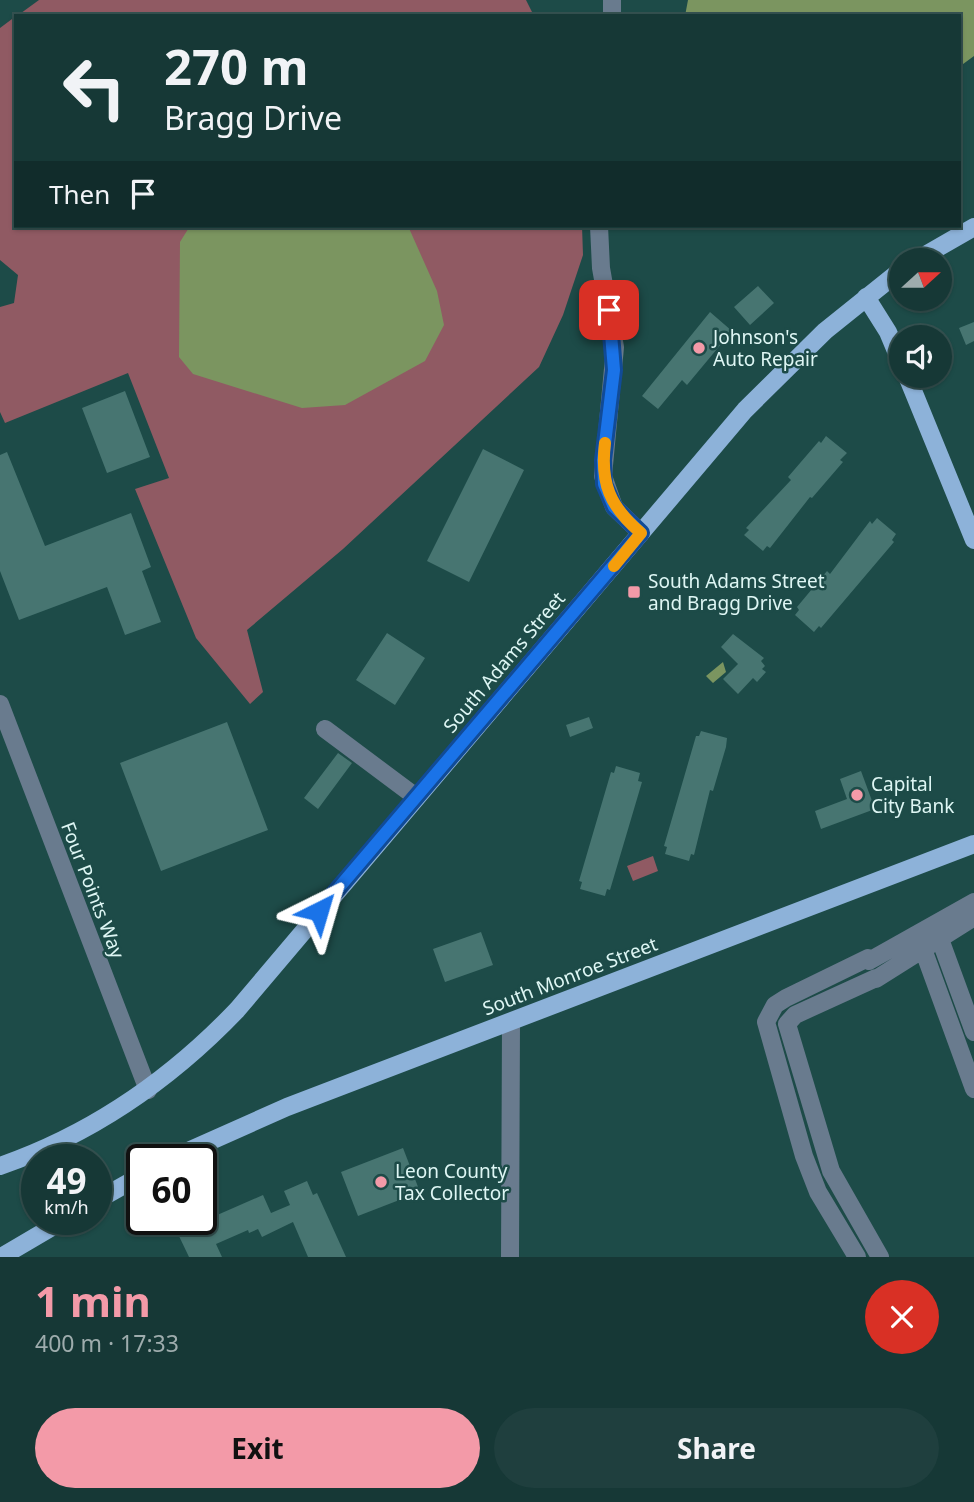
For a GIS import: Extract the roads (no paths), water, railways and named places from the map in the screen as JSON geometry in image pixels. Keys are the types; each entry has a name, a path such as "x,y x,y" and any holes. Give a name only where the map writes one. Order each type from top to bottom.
{"main road":[{"path":"938,248 974,227"},
{"name":"South Adams Street","path":"0,1166 87,1128 148,1090 196,1051 237,1010 745,410 789,364 889,279"},
{"path":"866,297 889,334"},
{"path":"912,388 974,540"},
{"name":"South Monroe Street","path":"205,1144 287,1107 974,844"},
{"path":"1,1257 38,1235"}],"street":[{"path":"599,228 601,268 615,348 603,460 604,484 614,507 641,533"},
{"name":"Four Points Way","path":"0,704 148,1090"},
{"path":"325,729 416,797"},
{"path":"857,1257 818,1192 804,1156 766,1022 775,1005 786,998 868,959 974,902"},
{"path":"880,1257 831,1171 787,1024 795,1015 876,979 974,917"},
{"path":"940,939 974,1032"},
{"path":"923,949 974,1089"},
{"path":"510,1257 511,1022"}],"place":[{"name":"Johnson's Auto Repair","path":"699,348"},
{"name":"South Adams Street and Bragg Drive","path":"634,592"},
{"name":"Capital City Bank","path":"857,795"},
{"name":"Leon County Tax Collector","path":"381,1182"}]}
